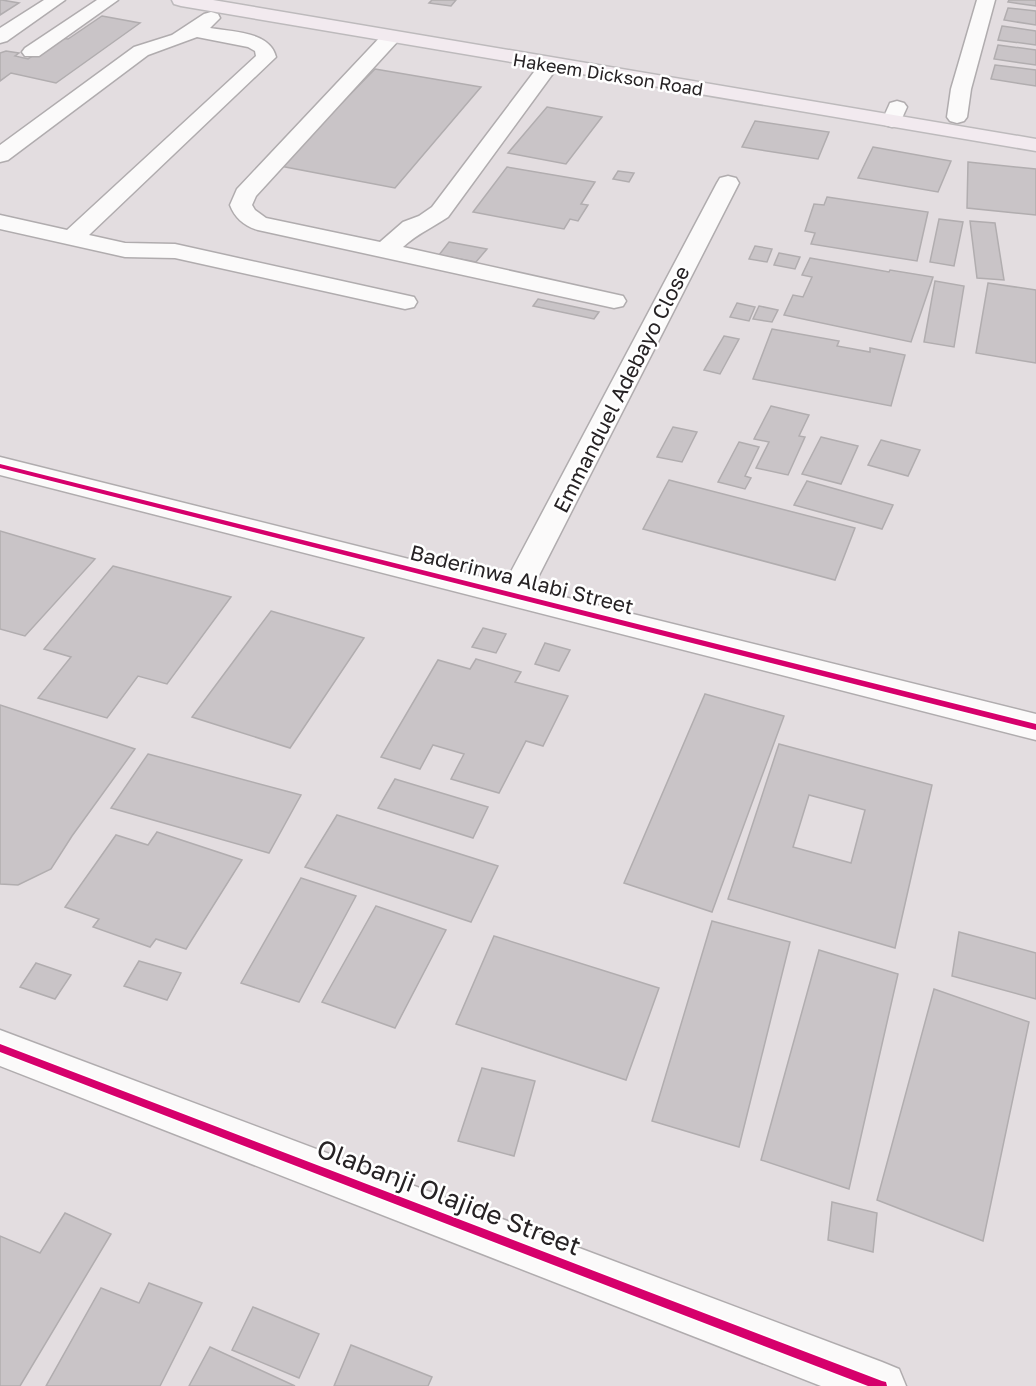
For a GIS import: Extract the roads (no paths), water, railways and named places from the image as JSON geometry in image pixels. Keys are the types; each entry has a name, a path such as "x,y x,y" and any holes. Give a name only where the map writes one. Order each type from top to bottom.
{"main road":[{"name":"Hakeem Dickson Road","path":"181,0 550,64 894,114 957,117 1036,129"},
{"name":"Hakeem Dickson Road","path":"243,0 894,114 1036,145"}],"street":[{"path":"0,36 56,0"},
{"path":"32,52 109,0"},
{"path":"957,117 961,89 986,0"},
{"path":"0,155 141,51 194,32 224,8"},
{"path":"72,238 266,57 261,45 253,42 194,32"},
{"path":"391,38 245,194 241,205 245,214 258,223 614,301"},
{"path":"385,250 411,227 427,221 440,212 550,64"},
{"name":"Emmanduel Adebayo Close","path":"514,595 728,183"},
{"path":"0,222 124,250 175,251 405,302"},
{"name":"Baderinwa Alabi Street","path":"0,466 1036,727"},
{"name":"Olabanji Olajide Street","path":"0,1048 882,1386"}]}
